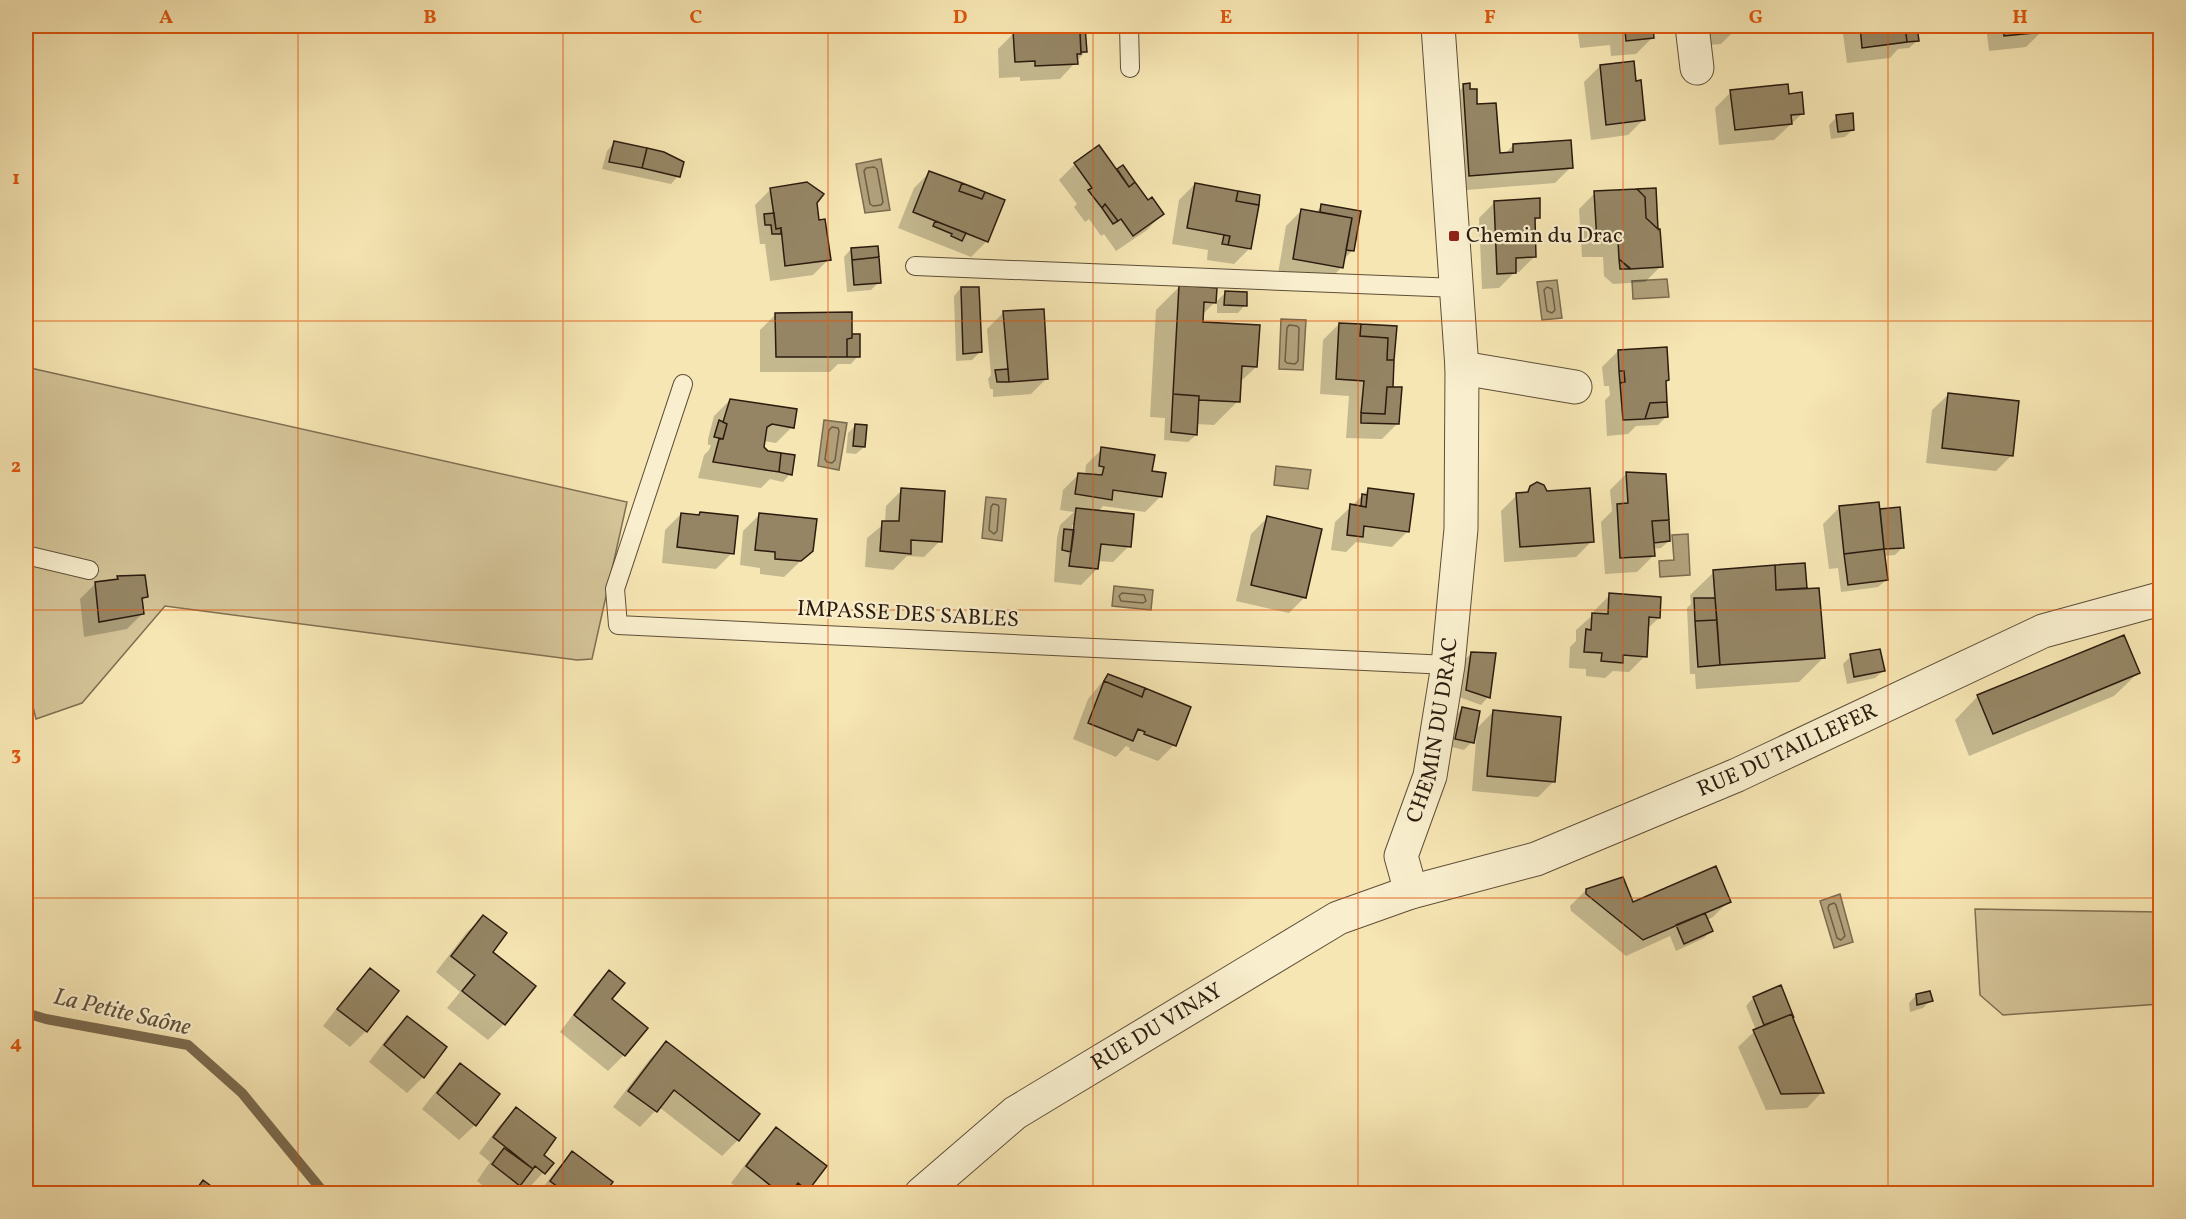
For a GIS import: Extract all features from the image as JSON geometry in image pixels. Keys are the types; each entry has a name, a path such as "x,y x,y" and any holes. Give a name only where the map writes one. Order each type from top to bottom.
{"street":[{"name":"CHEMIN DU DRAC","path":"1411,892 1401,856 1430,776 1448,665 1461,529 1462,368 1438,26"},
{"path":"1692,26 1697,68"},
{"path":"1462,368 1575,387"},
{"name":"RUE DU TAILLEFER","path":"1411,892 1536,859 1737,775 2043,631 2160,599"},
{"name":"RUE DU VINAY","path":"921,1194 1015,1113 1338,918 1411,892"}],"lane":[{"path":"1129,26 1130,68"},
{"path":"915,266 1457,288"},
{"name":"IMPASSE DES SABLES","path":"683,384 615,589 618,625 1448,665"},
{"path":"26,555 89,570"}],"shaded area":[{"path":"26,367 627,502 592,659 577,660 165,606 82,703 36,719 26,679"},
{"path":"1975,909 2160,912 2160,1004 2003,1015 1980,995"}],"water":[{"path":"881,159 890,210 865,213 856,164"},
{"path":"1667,279 1669,297 1633,299 1632,281"},
{"path":"1557,280 1562,318 1542,320 1537,282"},
{"path":"1281,319 1306,320 1303,370 1279,369"},
{"path":"824,420 847,423 839,470 818,466"},
{"path":"1276,466 1311,470 1308,489 1274,485"},
{"path":"986,497 1006,499 1002,541 982,538"},
{"path":"1688,534 1690,575 1660,577 1659,561 1674,560 1672,535"},
{"path":"1114,586 1153,590 1151,610 1112,606"},
{"path":"1840,894 1853,942 1834,948 1820,901"}],"building":[{"path":"1034,26 1076,26 1076,33 1080,33 1081,54 1077,54 1078,64 1035,66 1035,61 1015,62 1013,31 1034,30"},
{"path":"1076,26 1085,26 1087,52 1081,52 1080,33 1076,33"},
{"path":"1595,26 1653,26 1654,38 1626,41 1625,30 1595,33"},
{"path":"1707,26 1739,26 1739,29 1712,31"},
{"path":"1860,26 1905,26 1907,42 1862,48"},
{"path":"1905,26 1917,26 1919,41 1907,42"},
{"path":"2003,26 2043,26 2043,32 2004,36"},
{"path":"1634,61 1636,81 1641,80 1645,120 1606,125 1600,65"},
{"path":"1470,83 1470,89 1477,89 1477,104 1496,103 1500,153 1513,152 1513,144 1571,140 1573,168 1469,176 1463,84"},
{"path":"1788,84 1789,94 1802,92 1804,114 1791,115 1792,124 1735,130 1730,90"},
{"path":"1853,113 1854,130 1838,132 1836,115"},
{"path":"614,141 647,148 642,168 609,162"},
{"path":"1099,145 1129,187 1135,182 1148,200 1152,197 1164,214 1133,236 1121,219 1118,221 1105,204 1102,208 1088,190 1092,188 1074,163"},
{"path":"647,148 664,152 684,162 680,177 642,168"},
{"path":"1123,165 1135,182 1129,187 1117,169"},
{"path":"929,171 962,183 959,191 982,199 985,192 1005,200 988,242 913,212"},
{"path":"807,182 824,194 817,203 819,220 825,219 831,260 785,266 781,228 776,229 770,188"},
{"path":"962,183 985,192 982,199 959,191"},
{"path":"1195,183 1238,191 1236,201 1259,205 1251,249 1228,245 1230,236 1187,228"},
{"path":"1656,188 1658,229 1646,218 1645,197 1637,189"},
{"path":"1637,189 1645,197 1646,218 1660,229 1663,267 1630,269 1619,259 1618,241 1597,242 1594,191"},
{"path":"1238,191 1260,195 1259,205 1236,201"},
{"path":"1540,198 1540,218 1535,218 1536,257 1516,258 1516,273 1497,274 1494,201"},
{"path":"1105,204 1118,221 1113,224 1102,208"},
{"path":"1321,204 1361,211 1354,251 1346,250 1352,218 1320,212"},
{"path":"1301,209 1352,218 1343,268 1293,259"},
{"path":"774,213 776,229 781,228 781,234 772,234 771,225 765,225 764,214"},
{"path":"935,221 966,233 962,241 933,226"},
{"path":"1224,235 1230,236 1228,245 1222,244"},
{"path":"878,246 879,257 852,260 851,248"},
{"path":"879,257 881,283 854,285 852,260"},
{"path":"1619,259 1630,268 1630,269 1620,269"},
{"path":"1179,285 1217,288 1216,303 1204,302 1203,322 1260,325 1257,367 1242,366 1240,402 1199,400 1199,396 1173,394"},
{"path":"961,287 979,287 982,352 963,354"},
{"path":"1225,291 1247,292 1247,306 1224,305"},
{"path":"1044,309 1048,379 1009,382 1003,311"},
{"path":"852,312 852,338 847,339 847,357 776,357 775,313"},
{"path":"1339,323 1361,324 1360,336 1388,338 1387,360 1394,360 1393,387 1387,387 1385,414 1361,413 1364,381 1336,379"},
{"path":"1361,324 1397,326 1394,360 1387,360 1388,338 1360,336"},
{"path":"852,334 860,334 860,357 847,357 847,339 852,338"},
{"path":"1667,347 1669,380 1666,381 1667,402 1650,403 1645,419 1623,420 1620,383 1625,382 1624,371 1619,371 1618,350"},
{"path":"1008,369 1009,382 997,382 995,370"},
{"path":"1619,371 1624,371 1625,382 1620,383"},
{"path":"1387,387 1402,387 1399,424 1361,423 1361,413 1385,414"},
{"path":"1948,393 2019,401 2013,456 1942,448"},
{"path":"1173,394 1199,396 1197,435 1171,432"},
{"path":"730,399 797,409 794,428 772,424 767,427 764,447 768,451 781,453 779,472 713,462 719,439 723,439 727,424 723,422"},
{"path":"1667,402 1668,417 1645,419 1650,403"},
{"path":"719,420 727,424 723,439 714,437"},
{"path":"855,424 867,425 865,447 853,446"},
{"path":"1101,447 1155,455 1152,471 1166,473 1162,497 1113,490 1112,500 1075,494 1078,473 1102,475 1104,467 1099,466"},
{"path":"781,453 795,455 792,475 779,472"},
{"path":"1626,472 1666,474 1669,520 1652,521 1655,556 1620,558 1617,504 1628,503"},
{"path":"1537,482 1544,485 1547,491 1590,488 1594,542 1520,547 1516,493 1528,492 1530,486"},
{"path":"901,488 945,491 942,542 911,540 911,554 880,551 882,521 899,521"},
{"path":"1368,488 1414,494 1409,532 1364,526 1363,537 1347,535 1350,504 1366,507"},
{"path":"1362,494 1367,495 1366,507 1361,506"},
{"path":"1879,502 1884,549 1844,554 1839,506"},
{"path":"1900,507 1904,548 1884,549 1880,509"},
{"path":"1076,508 1134,514 1131,547 1101,544 1098,569 1069,566"},
{"path":"700,512 738,516 734,554 677,547 681,513 699,515"},
{"path":"759,513 817,519 813,551 801,561 775,559 775,552 755,550"},
{"path":"1267,516 1322,529 1306,598 1251,585"},
{"path":"1669,520 1670,541 1654,543 1652,521"},
{"path":"1064,529 1074,530 1071,552 1062,550"},
{"path":"1884,549 1888,580 1848,585 1844,554"},
{"path":"1805,563 1807,588 1776,590 1775,565"},
{"path":"1775,565 1776,590 1819,588 1825,658 1720,665 1713,570"},
{"path":"145,575 148,597 142,598 144,614 99,622 95,582 118,579 117,576"},
{"path":"1609,593 1661,597 1660,618 1649,617 1647,657 1623,655 1623,663 1601,661 1602,653 1584,652 1586,629 1591,630 1592,613 1608,614"},
{"path":"1694,598 1715,598 1717,620 1695,621"},
{"path":"1717,620 1720,665 1698,667 1695,621"},
{"path":"2124,635 2140,673 1993,734 1977,695"},
{"path":"1880,649 1885,671 1854,677 1850,654"},
{"path":"1471,652 1496,653 1490,698 1466,690"},
{"path":"1108,674 1145,688 1142,697 1104,681"},
{"path":"1104,681 1142,697 1145,688 1191,707 1176,746 1144,734 1145,732 1138,729 1133,741 1088,723"},
{"path":"1462,707 1480,711 1474,743 1455,739"},
{"path":"1493,710 1561,717 1555,782 1487,776"},
{"path":"1716,866 1731,902 1643,940 1586,894 1586,889 1623,877 1633,902"},
{"path":"1705,913 1713,931 1684,944 1676,925"},
{"path":"483,915 507,933 493,952 536,986 505,1025 462,991 475,975 451,956"},
{"path":"370,968 399,991 367,1032 337,1009"},
{"path":"609,970 625,983 612,999 648,1028 625,1056 574,1015"},
{"path":"1781,985 1794,1018 1792,1014 1764,1025 1753,997"},
{"path":"1930,991 1933,1001 1917,1005 1916,994"},
{"path":"1792,1014 1824,1093 1781,1094 1753,1030"},
{"path":"407,1016 447,1047 424,1078 384,1045"},
{"path":"666,1041 760,1114 739,1141 674,1090 657,1112 628,1091"},
{"path":"460,1063 500,1094 476,1126 437,1093"},
{"path":"516,1107 556,1138 544,1155 554,1163 545,1174 535,1166 533,1169 493,1137"},
{"path":"776,1127 827,1166 808,1191 798,1183 790,1194 781,1194 746,1166"},
{"path":"504,1148 533,1169 520,1186 492,1164"},
{"path":"572,1151 613,1182 604,1194 563,1194 560,1192 562,1190 550,1181"},
{"path":"203,1180 222,1194 193,1194"},
{"path":"798,1183 808,1191 806,1194 790,1194"}],"waterway":[{"name":"La Petite Saône","path":"26,1013 46,1019 188,1045 242,1093 325,1194"}],"place":[{"name":"Chemin du Drac","path":"1454,236"}]}
